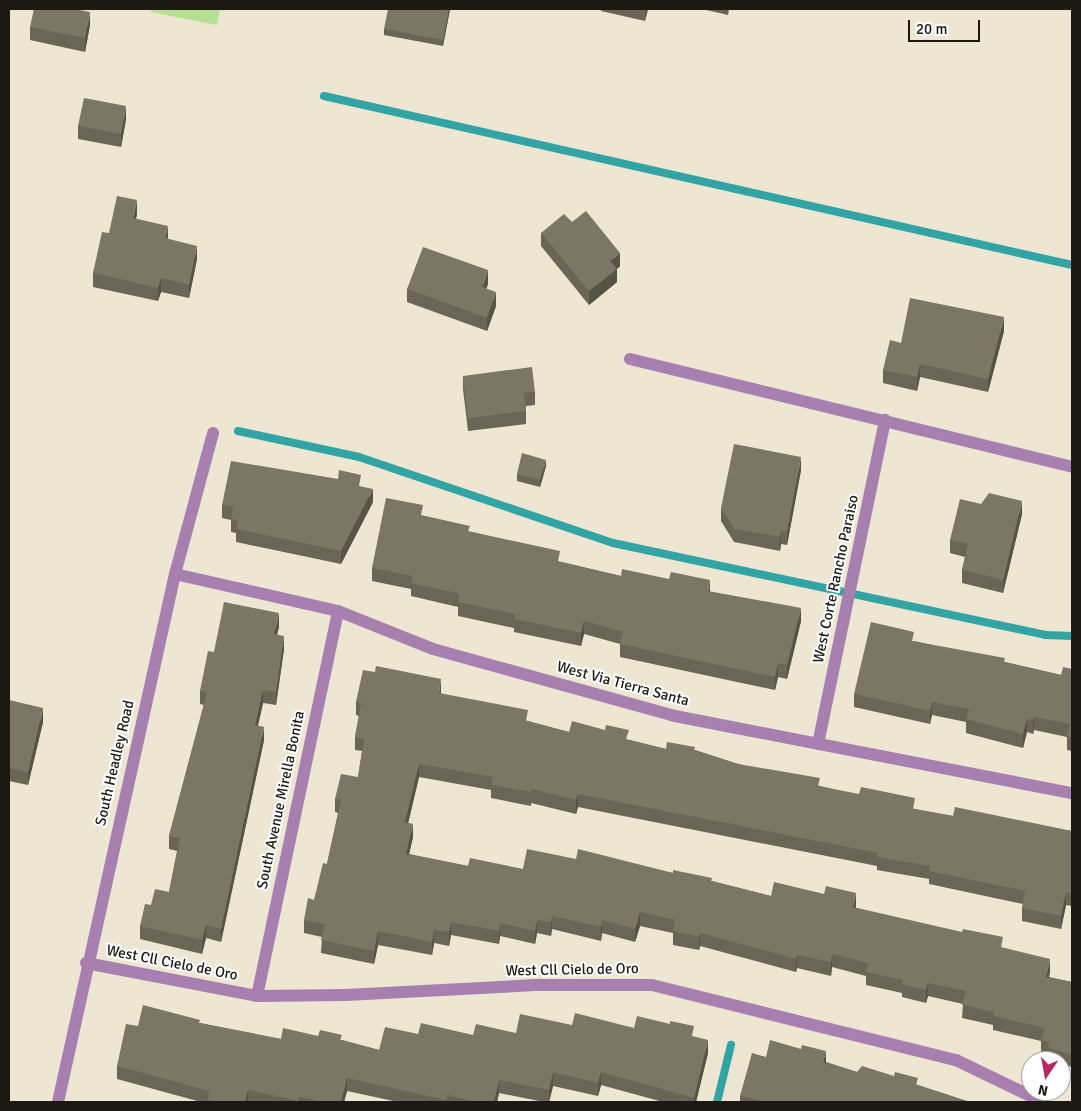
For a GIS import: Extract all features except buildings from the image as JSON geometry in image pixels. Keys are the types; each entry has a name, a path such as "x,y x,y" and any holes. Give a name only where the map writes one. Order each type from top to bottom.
{"street":[{"path":"630,359 1072,467"},
{"name":"West Corte Rancho Paraiso","path":"818,744 885,420"},
{"name":"South Headley Road","path":"58,1102 86,963 175,574 214,433"},
{"name":"West Via Tierra Santa","path":"175,574 338,611 433,649 675,716 1072,793"},
{"name":"South Avenue Mirella Bonita","path":"256,996 338,611"},
{"name":"West Cll Cielo de Oro","path":"86,963 256,996 346,995 540,985 652,986 956,1060 1043,1102"}],"green space":[{"path":"151,9 220,9 217,25 151,12"}],"waterway":[{"path":"324,96 1072,265"},
{"path":"238,431 359,457 613,543 1045,635 1072,636"},
{"path":"717,1102 731,1045"}]}
